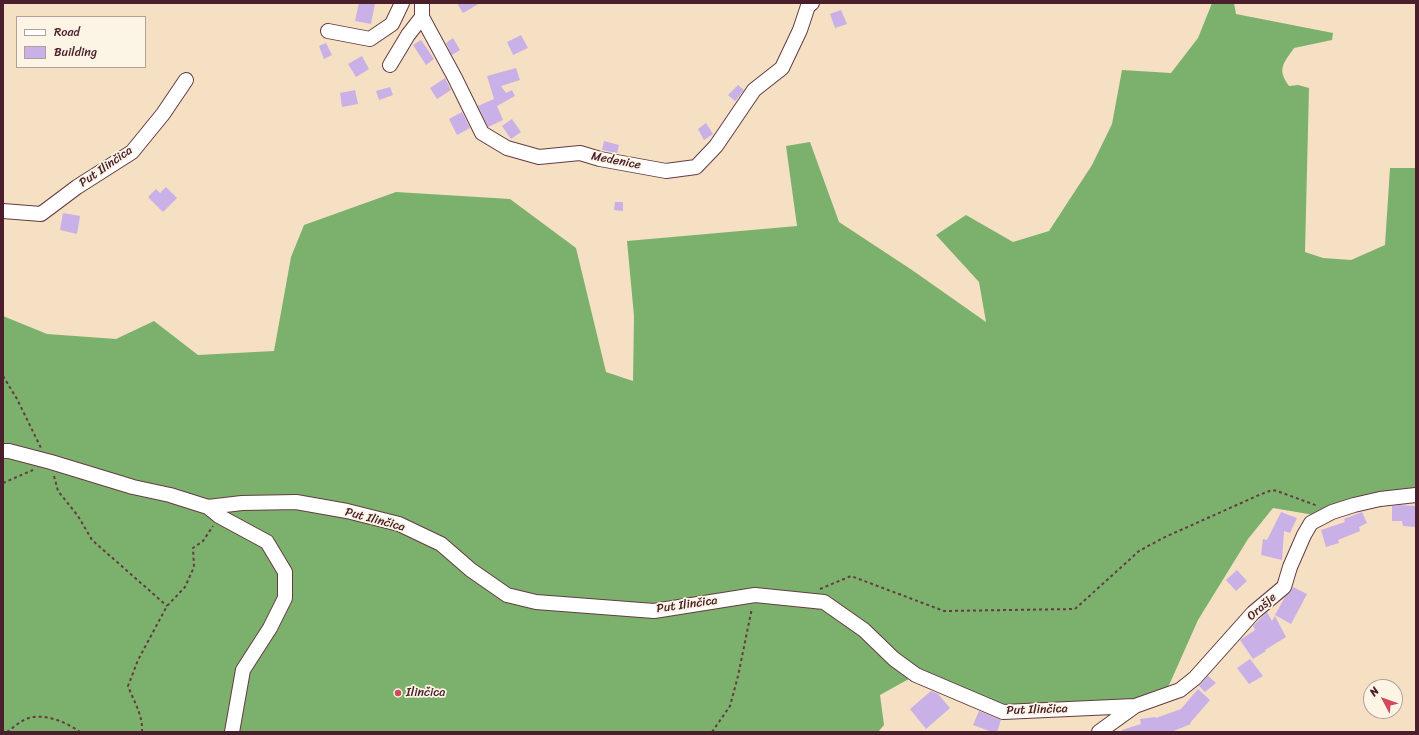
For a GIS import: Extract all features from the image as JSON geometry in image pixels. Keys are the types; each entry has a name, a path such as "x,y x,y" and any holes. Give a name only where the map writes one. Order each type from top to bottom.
{"street":[{"path":"328,31 370,39 392,24 402,3"},
{"name":"Medenice","path":"422,10 482,133 507,148 539,157 580,153 600,159 666,171 696,167 716,146 754,90 782,68 800,30 808,6 812,3"},
{"path":"390,65 422,10"},
{"name":"Put Ilinčica","path":"3,211 41,214 77,187 132,152 163,114 186,80"},
{"name":"Put Ilinčica","path":"3,451 9,451 51,462 133,487 170,495 208,507 219,516 267,542 285,572 285,598 270,628 243,670 232,732"},
{"name":"Orašje","path":"1099,732 1135,706 1180,690 1195,678 1253,613 1284,587 1290,567 1311,523 1332,512 1354,505 1380,499 1416,495"},
{"name":"Put Ilinčica","path":"208,507 242,503 296,502 346,511 399,524 441,544 472,570 507,595 536,602 654,611 755,595 824,602 864,630 894,659 916,675 1003,712 1135,706"}],"path":[{"path":"3,376 17,399 42,449 51,462 58,491 78,516 92,540 167,606"},
{"path":"3,483 51,462"},
{"path":"816,591 852,576 944,610 1075,609 1139,552 1163,538 1272,490 1283,492 1332,512"},
{"path":"142,732 140,711 128,686 138,660 167,606 185,587 194,567 193,548 203,541 219,516"},
{"path":"712,732 730,706 738,676 755,595"},
{"path":"8,732 26,719 46,717 69,724 80,732"}],"green space":[{"path":"1212,3 1234,3 1236,14 1333,33 1332,40 1294,48 1284,63 1282,71 1289,86 1298,85 1309,88 1305,252 1323,258 1351,260 1385,245 1390,168 1416,168 1416,502 1411,501 1314,515 1273,508 1248,539 1198,620 1170,683 1162,697 1133,702 1048,702 1003,712 916,675 880,695 884,725 878,732 3,732 3,316 47,334 116,339 154,321 198,355 274,351 291,257 304,225 396,192 510,199 576,248 606,372 633,381 634,316 627,241 797,226 786,146 810,142 839,222 912,270 986,322 979,282 936,235 966,215 1013,242 1049,231 1092,165 1112,124 1122,70 1171,73 1198,38"}],"building":[{"path":"359,3 375,3 371,24 355,21"},
{"path":"457,3 480,3 463,13"},
{"path":"841,10 847,24 835,28 830,14"},
{"path":"521,35 528,48 513,55 507,42"},
{"path":"453,38 460,50 452,55 446,43"},
{"path":"421,40 434,59 426,65 413,45"},
{"path":"326,43 332,55 324,59 319,46"},
{"path":"362,56 369,69 356,77 348,64"},
{"path":"516,68 520,80 501,86 506,93 512,90 515,96 497,106 503,120 488,127 478,106 494,99 487,76"},
{"path":"445,78 451,90 437,99 430,88"},
{"path":"738,85 744,90 735,101 728,95"},
{"path":"390,87 393,95 379,100 376,91"},
{"path":"355,90 358,104 342,107 340,93"},
{"path":"462,112 470,128 457,135 449,119"},
{"path":"512,119 521,132 511,139 502,126"},
{"path":"706,123 713,134 704,140 698,129"},
{"path":"604,141 619,145 617,153 602,150"},
{"path":"166,187 177,198 163,212 148,197 156,189 160,193"},
{"path":"615,202 623,202 623,211 614,210"},
{"path":"63,213 80,216 77,234 60,230"},
{"path":"1392,506 1416,506 1416,527 1403,526 1402,521 1392,521"},
{"path":"1281,512 1297,518 1290,533 1284,531 1282,560 1261,555 1263,539 1267,540"},
{"path":"1362,512 1367,523 1359,527 1360,531 1338,540 1339,543 1326,547 1321,530 1345,522 1344,519"},
{"path":"1237,570 1247,581 1236,591 1226,580"},
{"path":"1293,587 1307,594 1291,624 1275,615 1285,597 1290,593"},
{"path":"1267,612 1272,621 1275,616 1286,637 1253,659 1240,640 1255,630 1253,626"},
{"path":"1250,659 1263,676 1249,684 1237,668"},
{"path":"1208,676 1216,683 1205,692 1199,686"},
{"path":"1198,689 1210,700 1190,723 1191,724 1171,732 1123,732 1122,730 1141,724 1140,719 1156,718 1181,709"},
{"path":"931,691 938,694 950,708 926,729 910,709"},
{"path":"979,711 1001,720 997,732 992,732 973,725"}],"place":[{"name":"Ilinčica","path":"398,693"}]}
